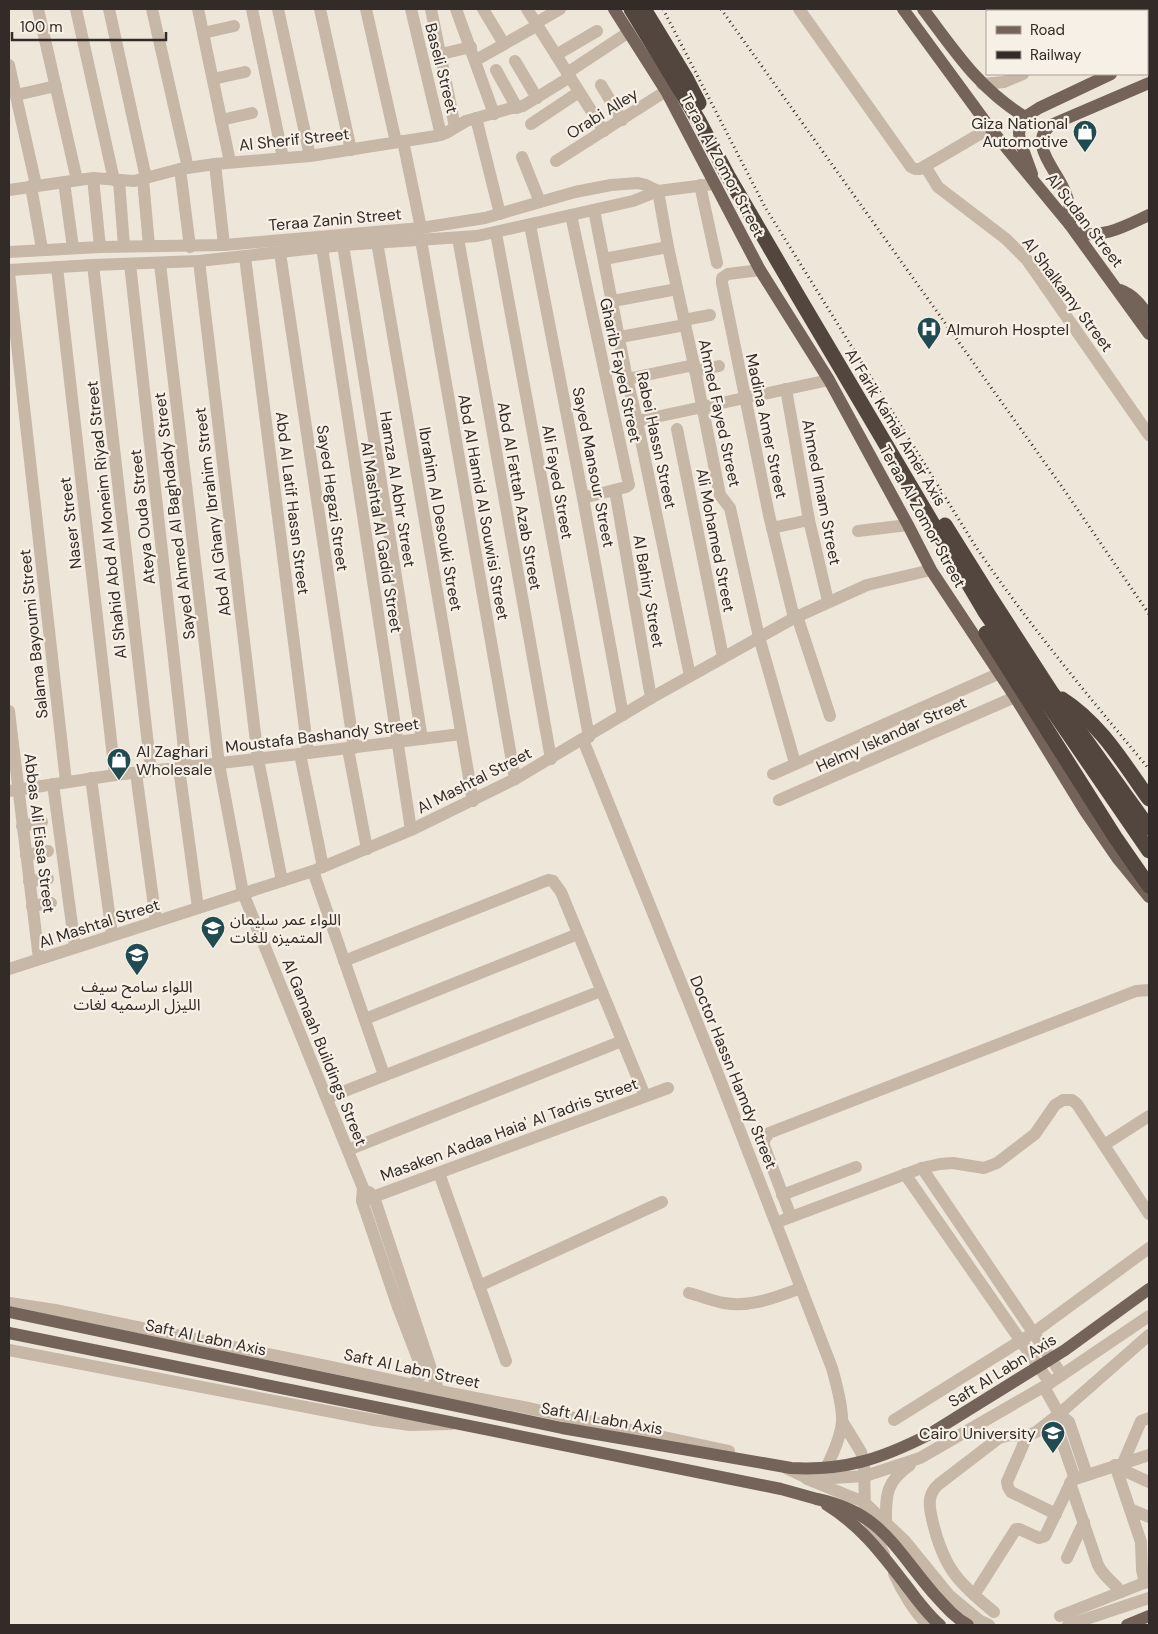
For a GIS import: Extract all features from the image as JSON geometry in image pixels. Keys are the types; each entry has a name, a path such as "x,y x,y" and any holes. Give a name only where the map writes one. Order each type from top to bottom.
{"highway":[{"name":"Al Farik Kamal Amer Axis","path":"631,9 699,121 728,176 961,574 991,622 1149,851"},
{"name":"Al Farik Kamal Amer Axis","path":"644,9 686,78 732,163 806,291 940,518 1052,693 1149,828"},
{"path":"961,574 974,611 1119,842 1149,886"},
{"path":"1052,693 1078,710 1095,728 1149,799"}],"main road":[{"name":"Teraa Al Zomor Street","path":"614,9 666,91 760,270 829,380 931,570 1000,673 1090,819 1118,859 1149,896"},
{"name":"Al Sudan Street","path":"903,9 990,128 1073,229 1149,334"},
{"path":"923,9 982,84 1002,102 1025,117"},
{"path":"1033,180 1020,141 1019,133 1025,117 1039,108 1109,75"},
{"path":"1033,180 1040,166 1042,137 1051,126 1149,83"},
{"path":"1042,152 1066,194 1073,229 1101,234 1111,232 1149,215"},
{"path":"1118,289 1134,298 1149,316"},
{"name":"Saft Al Labn Axis","path":"9,1312 562,1428 791,1468 808,1469 833,1468 862,1462 904,1447 928,1435 1065,1350 1149,1289"},
{"name":"Saft Al Labn Axis","path":"9,1333 781,1489 817,1499 846,1517 864,1534 921,1605 940,1625"},
{"path":"817,1499 837,1503 852,1509 880,1530 897,1546 950,1612 968,1625"},
{"path":"1127,1625 1149,1616"},
{"path":"1132,1625 1149,1622"}],"street":[{"path":"38,9 56,86 70,181 73,248"},
{"path":"76,9 116,180 124,246"},
{"path":"109,9 144,178 149,246"},
{"path":"152,9 184,169 190,246"},
{"path":"198,9 230,162"},
{"path":"252,9 283,158"},
{"path":"278,9 310,156"},
{"path":"320,9 350,150"},
{"name":"Abd Al Hamid Al Souwisi Street","path":"366,9 421,234 515,779"},
{"name":"Baseli Street","path":"411,9 441,135"},
{"path":"431,9 456,127"},
{"path":"456,9 494,114"},
{"path":"483,9 504,44"},
{"path":"528,9 604,131"},
{"path":"476,60 560,9"},
{"path":"799,9 910,166 915,169 924,166 990,128"},
{"path":"203,33 234,26"},
{"path":"556,55 597,31"},
{"name":"Al Sherif Street","path":"9,190 93,178 134,181 215,164 310,156 441,135 466,121 523,106 629,32"},
{"path":"441,54 471,47"},
{"path":"515,61 537,98"},
{"path":"9,64 34,186 42,249"},
{"path":"496,70 517,108"},
{"path":"213,78 245,72"},
{"path":"982,84 1004,82 1021,75"},
{"path":"601,85 622,120"},
{"path":"16,95 56,86"},
{"name":"Orabi Alley","path":"556,161 666,91"},
{"path":"531,124 579,92"},
{"path":"222,120 252,113"},
{"path":"476,118 500,214"},
{"path":"522,157 540,202"},
{"path":"215,164 224,245"},
{"name":"Al Shalkamy Street","path":"924,166 938,187 1006,239 1027,260 1149,435"},
{"path":"93,178 100,247"},
{"name":"Teraa Zanin Street","path":"9,271 57,266 160,264 199,261 377,242 421,234 575,192 629,183 646,185 658,191"},
{"name":"Teraa Zanin Street","path":"9,252 124,246 224,245 421,234 458,238 496,233 638,200 658,191 714,184"},
{"path":"700,185 717,263"},
{"name":"Ahmed Fayed Street","path":"658,191 720,495 730,508 759,638 796,764"},
{"name":"Rabei Hassn Street","path":"594,210 627,378 638,421 690,676"},
{"name":"Gharib Fayed Street","path":"571,215 629,483 627,487 615,490"},
{"name":"Sayed Mansour Street","path":"530,225 623,715"},
{"name":"Ali Fayed Street","path":"496,233 586,738"},
{"name":"Abd Al Fattah Azab Street","path":"458,238 550,759"},
{"name":"Ibrahim Al Desouki Street","path":"377,242 473,801"},
{"name":"Hamza Al Abhr Street","path":"343,245 422,739"},
{"name":"Al Mashtal Al Gadid Street","path":"322,247 396,742 411,830"},
{"path":"604,259 668,247"},
{"name":"Sayed Hegazi Street","path":"280,253 351,748 368,849"},
{"name":"Abd Al Latif Hassn Street","path":"245,257 318,869 344,961 384,1075"},
{"name":"Abd Al Ghany Ibrahim Street","path":"199,261 258,759 282,881"},
{"name":"Ateya Ouda Street","path":"130,264 198,908"},
{"name":"Sayed Ahmed Al Baghdady Street","path":"160,264 219,764 245,897"},
{"name":"Al Shahid Abd Al Moneim Riyad Street","path":"94,265 151,771"},
{"name":"Naser Street","path":"57,266 115,775"},
{"name":"Madina Amer Street","path":"760,270 728,274 722,278 772,528 795,617 830,716"},
{"name":"Salama Bayoumi Street","path":"9,271 66,782"},
{"path":"613,301 677,289"},
{"path":"620,337 684,323 710,315"},
{"path":"627,378 719,366"},
{"path":"638,421 829,380"},
{"name":"Ahmed Imam Street","path":"786,388 809,520 828,601"},
{"name":"Ali Mohamed Street","path":"678,429 724,658"},
{"path":"583,498 615,490"},
{"name":"Al Bahiry Street","path":"615,490 652,698"},
{"path":"772,528 809,520"},
{"path":"858,532 908,525"},
{"name":"Al Mashtal Street","path":"9,969 198,908 245,897 368,849 473,801 515,779 690,676 795,617 867,585 931,570"},
{"path":"773,774 1000,673"},
{"name":"Helmy Iskandar Street","path":"779,800 1015,697"},
{"name":"Abbas Ali Eissa Street","path":"9,710 13,791 22,826 39,959"},
{"name":"Moustafa Bashandy Street","path":"13,791 115,775 461,734"},
{"name":"Doctor Hassn Hamdy Street","path":"586,738 832,1368 839,1396 842,1421 836,1443 821,1477"},
{"path":"136,773 156,921"},
{"path":"92,778 112,935"},
{"path":"53,784 75,947"},
{"path":"22,826 42,822"},
{"path":"26,854 48,851"},
{"path":"29,881 48,879"},
{"path":"344,961 548,880 553,881 558,885 645,1096"},
{"name":"Al Gamaah Buildings Street","path":"245,897 363,1188 362,1201 398,1307 420,1364 420,1376 413,1384"},
{"path":"32,906 51,903"},
{"path":"364,1019 578,934"},
{"path":"791,1217 764,1145 764,1140 770,1133 1136,991 1149,990"},
{"path":"326,1098 601,991"},
{"path":"348,1150 622,1041"},
{"name":"Masaken A'adaa Haia' Al Tadris Street","path":"362,1201 668,1088"},
{"path":"776,1223 922,1168 953,1163 984,1168 997,1163 1035,1134 1055,1105 1063,1100 1072,1100 1078,1104 1149,1214"},
{"path":"1104,1145 1149,1116"},
{"path":"782,1195 856,1167"},
{"path":"922,1168 1062,1375"},
{"path":"439,1173 506,1361"},
{"path":"905,1174 1021,1341 1047,1385 1059,1414 1069,1422 1084,1522 1100,1569 1121,1592"},
{"name":"Al Gamaah Buildings Street","path":"363,1188 374,1197"},
{"path":"374,1197 438,1390"},
{"path":"479,1286 662,1202"},
{"path":"894,1420 1033,1333 1149,1248"},
{"path":"689,1293 724,1303 743,1304 761,1302 801,1288"},
{"name":"Saft Al Labn Street","path":"9,1303 55,1310 413,1384 763,1459 781,1465 805,1476 807,1479 864,1502"},
{"path":"886,1559 886,1496 896,1476 920,1458 1047,1385 1149,1316"},
{"path":"994,1612 954,1576 941,1552 930,1507 931,1493 936,1487 999,1438 1010,1435 1027,1436 1036,1432 1149,1335"},
{"path":"9,1350 401,1424 434,1426 456,1424"},
{"path":"1064,1620 1121,1592 1147,1582 1142,1570 1141,1542 1130,1509 1119,1464 1141,1421 1149,1418"},
{"name":"Doctor Hassn Hamdy Street","path":"842,1421 860,1452 864,1464 864,1502 870,1525 904,1595 927,1625"},
{"path":"1027,1436 1007,1482 1008,1487 1011,1492 1056,1514"},
{"path":"974,1595 1016,1529 1043,1538 1077,1479 1149,1455"},
{"name":"Saft Al Labn Street","path":"805,1476 833,1478 865,1476 920,1458"},
{"path":"1119,1464 1127,1472 1149,1482"},
{"path":"864,1502 905,1542 949,1595 979,1620 989,1625"},
{"path":"1130,1509 1149,1517"},
{"path":"1067,1558 1084,1522"},
{"path":"1064,1620 1149,1598"}],"railway":[{"path":"663,9 765,207 976,547 1038,633 1149,769"},
{"path":"721,9 1060,484 1149,614"}],"place":[{"name":"Giza National Automotive","path":"1085,153"},
{"name":"Almuroh Hosptel","path":"929,350"},
{"name":"Al Zaghari Wholesale","path":"119,781"},
{"name":"اللواء عمر سليمان المتميزه للغات","path":"213,949"},
{"name":"اللواء سامح سيف الليزل الرسميه لغات","path":"137,976"},
{"name":"Cairo University","path":"1053,1454"}]}
